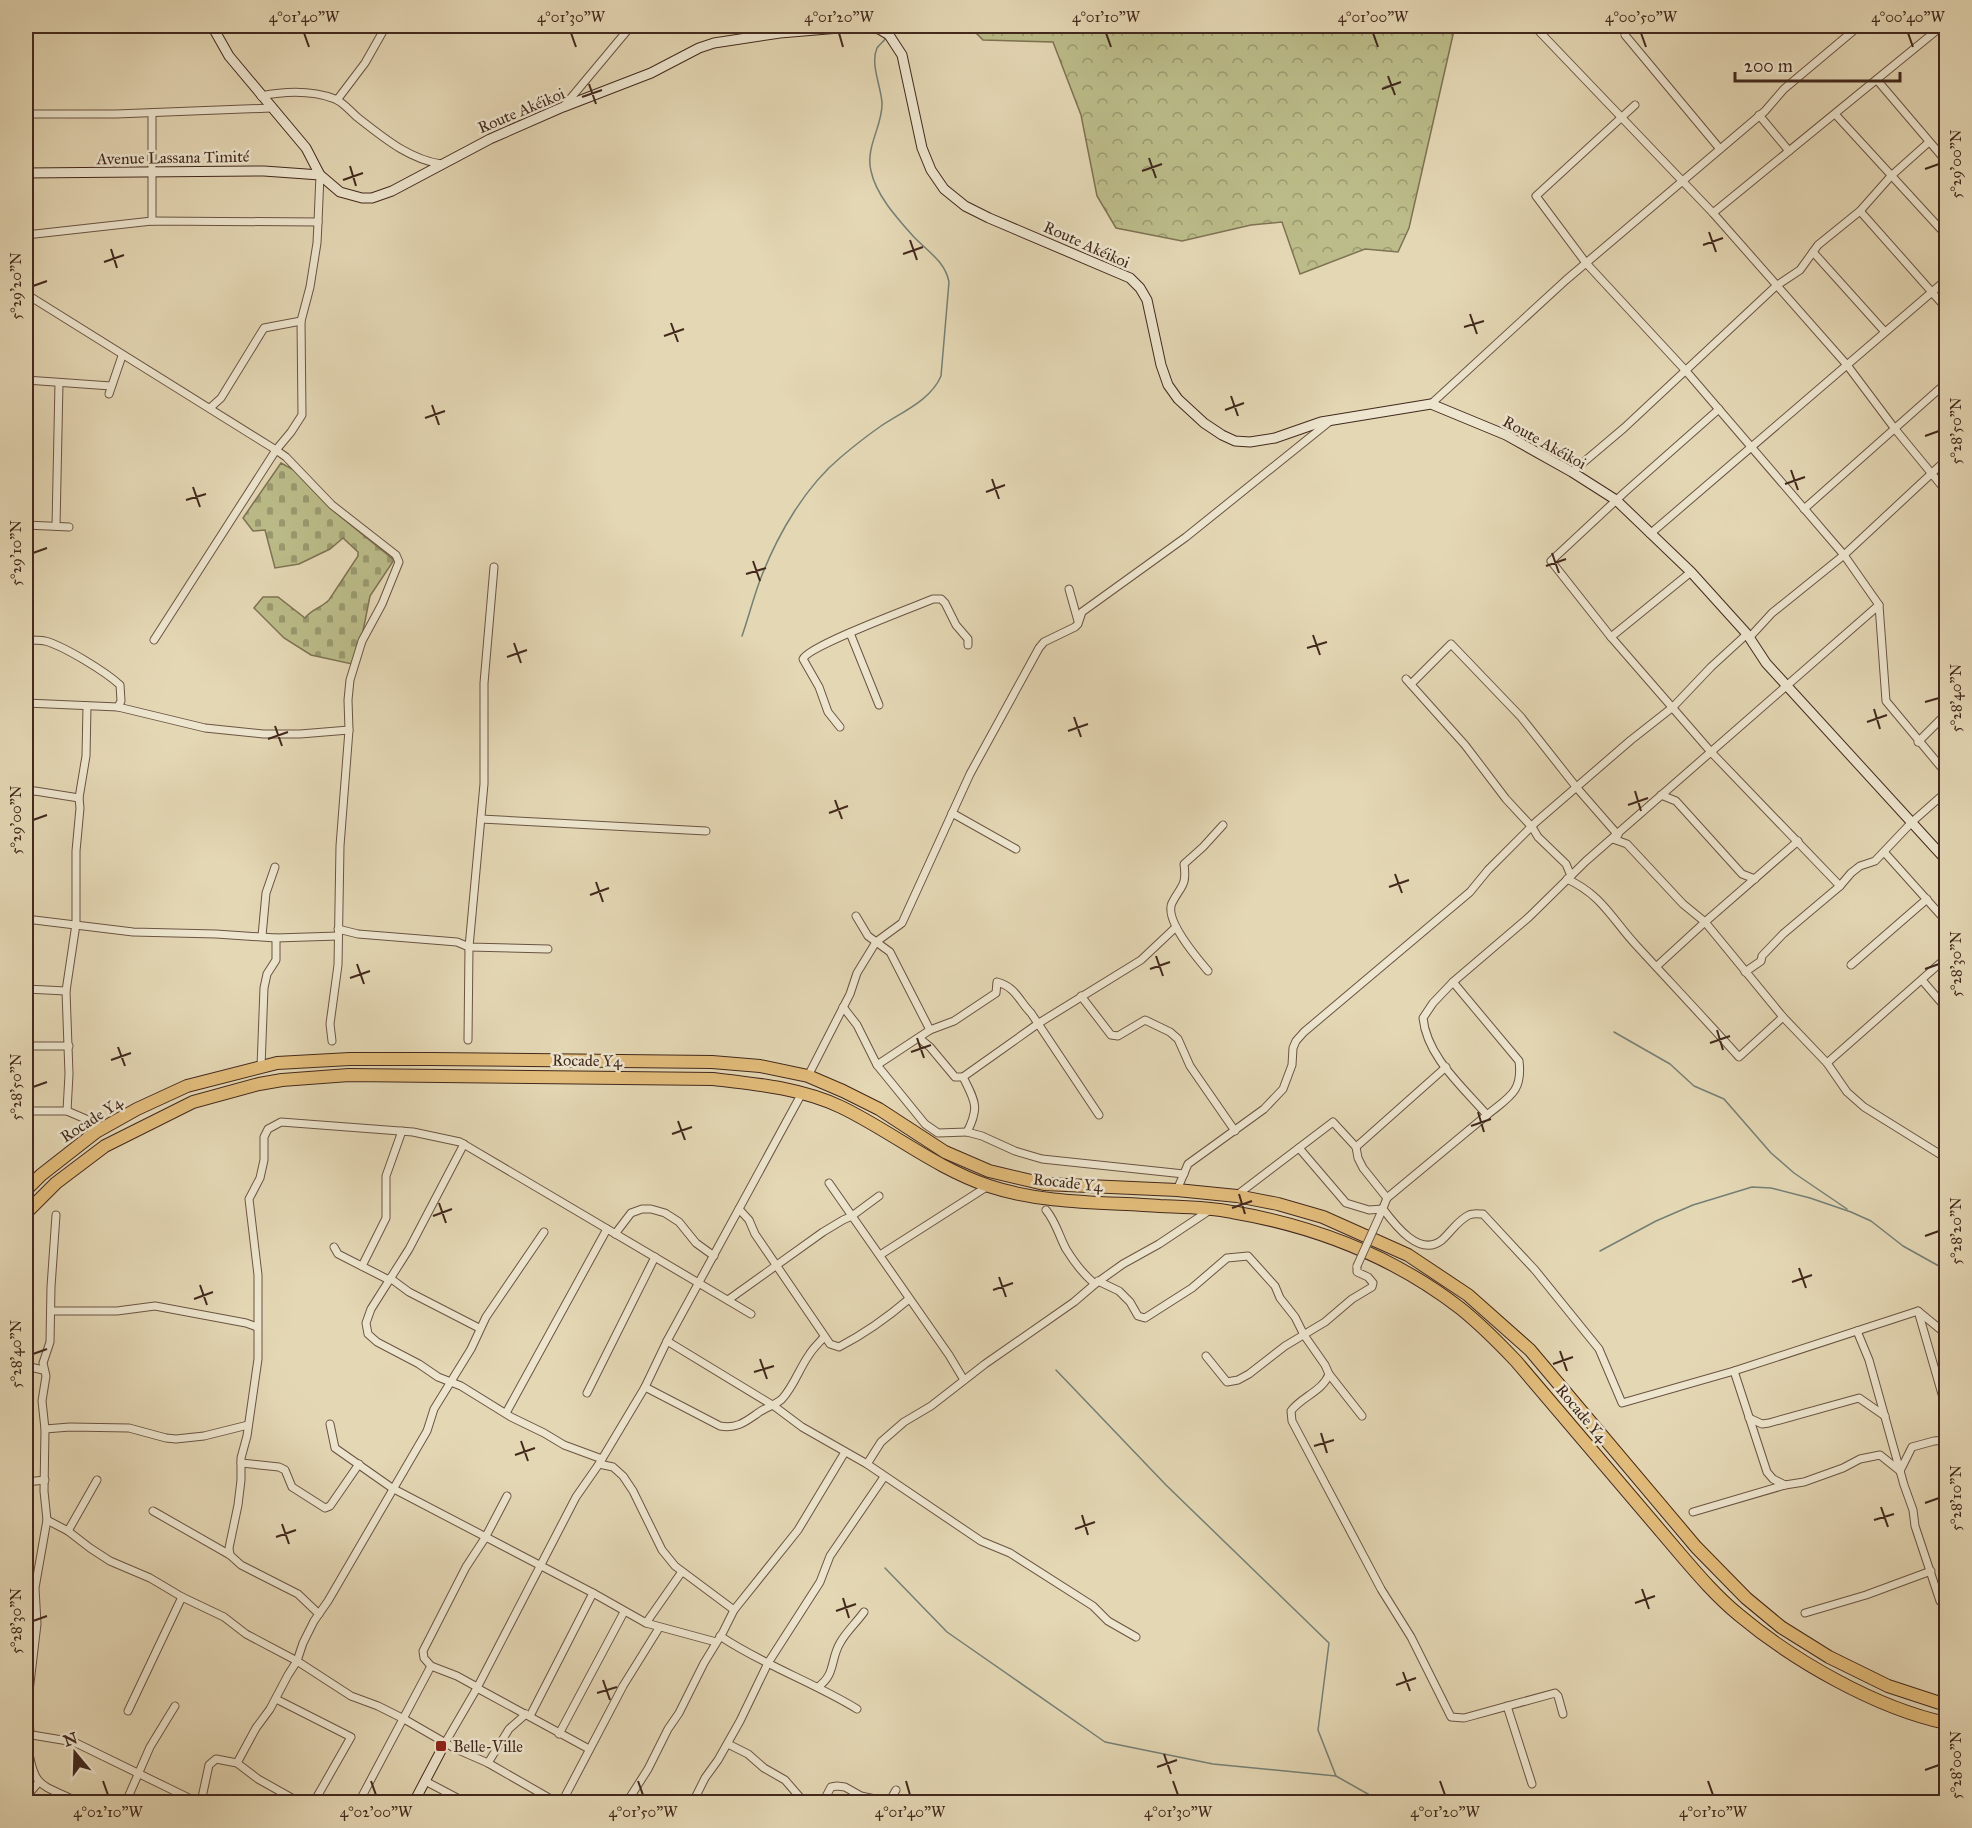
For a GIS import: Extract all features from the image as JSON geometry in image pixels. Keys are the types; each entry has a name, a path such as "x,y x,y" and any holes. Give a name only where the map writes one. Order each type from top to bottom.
{"highway":[{"name":"Rocade Y4","path":"26,1190 41,1175 96,1132 137,1109 187,1086 277,1063 350,1059 712,1062 760,1066 808,1076 879,1109 945,1152 989,1171 1044,1184 1236,1196 1278,1204 1323,1217 1408,1255 1468,1295 1530,1350 1696,1547 1746,1598 1781,1627 1830,1657 1888,1686 1947,1705"},
{"name":"Rocade Y4","path":"26,1213 56,1184 105,1146 193,1102 282,1080 350,1075 690,1079 756,1084 802,1093 838,1106 879,1127 932,1161 988,1186 1040,1198 1230,1211 1319,1234 1359,1249 1403,1270 1460,1308 1516,1361 1681,1555 1737,1614 1774,1642 1819,1670 1880,1701 1947,1723"}],"street":[{"name":"Route Akéikoi","path":"212,26 229,56 306,148 320,175 340,192 362,198 372,198 392,191 490,139 563,107 651,73 699,48 714,43 780,33 863,26 878,27 889,35 902,55 922,148 931,170 944,189 964,206 989,218 1130,278 1140,288 1151,310 1161,364 1168,385 1178,399 1204,423 1235,441 1250,442 1275,438 1330,420 1431,404 1506,435 1572,472 1616,500 1691,572 1748,636 1766,663 1947,860"},
{"path":"337,100 364,63 386,26"},
{"path":"563,107 631,26"},
{"path":"1534,26 1713,213 1847,366 1895,429 1947,490"},
{"path":"1431,404 1586,263 1773,103 1776,96 1789,84 1859,26"},
{"path":"1713,213 1942,26"},
{"path":"1625,35 1720,149"},
{"path":"1877,80 1947,162"},
{"path":"261,96 284,92 311,93 337,100 399,149 420,159 441,164"},
{"path":"1635,105 1536,196 1586,263 1686,371 1844,555 1879,605 1886,701 1947,773"},
{"path":"26,114 152,113 271,108"},
{"path":"152,113 152,221"},
{"path":"1835,114 1947,235"},
{"path":"1759,115 1789,151"},
{"path":"1572,472 1686,371 1776,286 1800,270 1818,245 1860,211 1890,176 1929,142"},
{"name":"Avenue Lassana Timité","path":"26,173 264,171 320,175"},
{"path":"154,640 276,450 302,415 301,321 310,287 318,222 320,175"},
{"path":"1860,211 1947,308"},
{"path":"26,235 152,221 318,222"},
{"path":"1813,252 1885,332"},
{"path":"1650,534 1947,280"},
{"path":"26,294 276,450 327,501 396,555 399,562 382,604 369,625 356,657 350,680 349,730 340,846 338,965 330,1024 332,1041"},
{"path":"210,408 221,398 264,328 301,321"},
{"path":"26,380 110,390 122,356"},
{"path":"56,526 59,383"},
{"path":"1804,509 1947,383"},
{"path":"1719,409 1551,561 1611,637 1711,752 1840,886"},
{"path":"808,1076 850,994 857,973 876,942 902,924 970,774 1039,648 1044,642 1078,624 1082,612 1186,537 1330,420"},
{"path":"1177,1191 1188,1164 1264,1109 1282,1089 1292,1065 1293,1048 1304,1032 1470,892 1488,870 1532,827 1631,740 1673,707 1711,667 1772,613 1844,555 1947,460"},
{"path":"26,525 69,526"},
{"path":"468,1040 469,947 484,784 484,683 494,567"},
{"path":"1611,637 1691,572"},
{"path":"1069,589 1078,624"},
{"path":"840,727 828,712 819,687 803,658 806,654 933,598 945,603 956,626 968,639 968,645"},
{"path":"1487,1115 1446,1067 1429,1042 1423,1018 1433,1003 1453,982 1529,917 1586,861 1879,605"},
{"path":"850,633 879,705"},
{"path":"26,640 46,641 113,678 120,685 121,701 118,707"},
{"path":"1783,1017 1739,1057 1634,943 1603,903 1586,888 1569,878 1566,864 1506,799 1465,745 1408,682 1451,644 1521,717 1615,837 1628,844 1683,904 1705,921 1783,1017 1827,1063 1847,1092 1864,1107 1946,1157"},
{"path":"26,703 118,707 205,728 263,734 349,730"},
{"path":"67,1111 69,1046 66,991 76,924 76,850 79,798 86,756 87,706"},
{"path":"1918,741 1947,714"},
{"path":"26,793 34,791 79,798"},
{"path":"1745,972 1761,961 1762,956 1783,934 1840,886 1851,873 1860,866 1875,861 1884,853 1912,822 1947,792"},
{"path":"1661,795 1676,801 1742,874 1755,879"},
{"path":"952,813 1016,849"},
{"path":"481,819 706,831"},
{"path":"1208,971 1194,956 1176,927 1170,910 1171,904 1184,886 1184,864 1223,825"},
{"path":"1657,966 1705,921 1798,841"},
{"path":"1884,853 1947,921"},
{"path":"262,936 266,893 275,867"},
{"path":"1851,966 1927,899"},
{"path":"856,916 868,936 890,952 930,1030"},
{"path":"26,919 133,932 276,938 338,933 457,942 469,947 548,949"},
{"path":"919,1038 930,1047 955,1077 963,1077 1039,1023 1141,960 1176,927"},
{"path":"261,1067 264,988 267,974 276,960 276,938"},
{"path":"1827,1063 1947,958"},
{"path":"1922,980 1947,1008"},
{"path":"877,1065 930,1030 954,1021 996,993 998,982 1014,989 1099,1115"},
{"path":"1206,1356 1223,1379 1232,1383 1250,1374 1286,1346 1325,1322 1352,1299 1372,1287 1371,1280 1357,1272 1357,1266 1387,1198 1513,1095 1521,1076 1519,1060 1453,982"},
{"path":"26,989 66,991"},
{"path":"1082,996 1111,1035 1118,1036 1145,1020 1170,1032 1178,1039 1190,1065 1234,1131"},
{"path":"843,1006 857,1025 877,1065 925,1124 938,1133 967,1131 1015,1151 1042,1159 1184,1174"},
{"path":"26,1046 69,1046"},
{"path":"1356,1147 1446,1067"},
{"path":"963,1077 976,1102 974,1118 967,1131"},
{"path":"414,1803 576,1497 645,1387 667,1341 802,1093"},
{"path":"26,1111 67,1111 88,1120 96,1132"},
{"path":"230,1555 229,1548 240,1494 241,1463 258,1359 258,1275 249,1199 260,1178 264,1160 264,1137 268,1129 281,1122 402,1131 464,1144 751,1314"},
{"path":"1236,1196 1333,1122 1356,1147 1363,1168 1387,1198"},
{"path":"362,1266 386,1218 386,1176 402,1131"},
{"path":"464,1144 409,1249 371,1309 366,1323 368,1334 377,1342 419,1364 438,1377 461,1386 564,1445 613,1467 633,1491 662,1550 681,1573 734,1610"},
{"path":"1299,1148 1346,1203 1381,1212 1398,1229 1419,1243 1432,1246 1440,1242 1468,1215 1483,1214 1535,1270 1599,1348 1622,1403 1734,1371 1918,1311"},
{"path":"829,1182 964,1380"},
{"path":"880,1255 988,1186"},
{"path":"728,1300 823,1232 852,1216 879,1196"},
{"path":"615,1234 632,1213 642,1209 658,1211 679,1222 696,1243 714,1256"},
{"path":"739,1209 749,1220 755,1234 830,1344 839,1347 888,1316 909,1299"},
{"path":"1046,1210 1057,1227 1065,1248 1077,1265 1096,1282 1119,1291 1130,1302 1138,1316 1146,1318 1192,1288 1227,1258 1248,1256 1270,1280 1329,1374 1362,1416"},
{"path":"867,1464 881,1442 904,1422 931,1406 1074,1302 1096,1282 1211,1210"},
{"path":"56,1215 50,1342 44,1356 43,1370 46,1376 42,1401 45,1429 47,1520 35,1588 37,1624 28,1700 27,1736 32,1772 38,1783 79,1803"},
{"path":"506,1413 607,1228"},
{"path":"237,1763 297,1661 307,1634 426,1431 434,1409 471,1349 479,1328 544,1232"},
{"path":"334,1247 338,1254 479,1328"},
{"path":"587,1393 655,1257"},
{"path":"51,1311 117,1311 155,1306 246,1323 257,1328"},
{"path":"1918,1311 1947,1335"},
{"path":"1918,1311 1947,1408"},
{"path":"1857,1331 1886,1416 1889,1435 1913,1510 1915,1526 1940,1601 1943,1606 1947,1607"},
{"path":"645,1387 720,1426 729,1428 741,1425 760,1411 774,1406 788,1392 808,1355 824,1337"},
{"path":"667,1341 774,1406 802,1427 867,1464 981,1541 1010,1553 1093,1606 1114,1625 1136,1637"},
{"path":"26,1366 43,1370"},
{"path":"1734,1371 1767,1472 1773,1479 1785,1485"},
{"path":"1329,1374 1324,1384 1296,1405 1290,1416 1381,1589 1412,1636 1451,1717 1464,1718 1556,1693 1563,1714"},
{"path":"1749,1418 1762,1424 1770,1423 1859,1398 1886,1416"},
{"path":"330,1424 335,1448 392,1488 646,1623 659,1628 718,1639 818,1687 857,1709"},
{"path":"45,1429 129,1428 176,1439 204,1436 248,1425"},
{"path":"1900,1472 1912,1447 1947,1440"},
{"path":"627,1803 648,1769 734,1610 798,1530 844,1452"},
{"path":"1693,1512 1785,1485 1804,1482 1843,1468 1860,1459 1880,1455 1900,1472"},
{"path":"241,1463 279,1467 285,1470 292,1487 325,1508 330,1506 359,1464"},
{"path":"693,1803 705,1778 728,1744 768,1663 820,1582 830,1556 884,1477"},
{"path":"26,1482 45,1480"},
{"path":"68,1531 97,1480"},
{"path":"507,1496 425,1645 424,1658 431,1666 457,1676 589,1749"},
{"path":"153,1511 230,1555 241,1565 298,1594 319,1614"},
{"path":"47,1520 68,1531 110,1561 150,1578 182,1597 224,1617 246,1635 297,1661 351,1696 404,1719 556,1802"},
{"path":"1805,1613 1866,1595 1930,1571"},
{"path":"646,1623 681,1573"},
{"path":"488,1763 509,1729 528,1715 593,1593"},
{"path":"128,1711 182,1597"},
{"path":"26,1611 36,1612"},
{"path":"559,1734 624,1612"},
{"path":"818,1687 830,1676 837,1648 864,1612"},
{"path":"562,1803 623,1686 659,1628"},
{"path":"359,1803 431,1666"},
{"path":"276,1699 351,1737 314,1803"},
{"path":"126,1803 157,1734 175,1706"},
{"path":"1507,1706 1532,1784"},
{"path":"27,1736 74,1742 199,1803 209,1764 216,1759 237,1763 258,1779 299,1803"},
{"path":"728,1744 748,1754 764,1768 785,1780 804,1803"},
{"path":"425,1781 465,1803"},
{"path":"26,1797 38,1783"},
{"path":"823,1803 831,1787 837,1785 861,1796 889,1802 896,1790"}],"green space":[{"path":"969,26 1455,26 1409,228 1398,252 1365,249 1300,274 1282,222 1251,225 1182,241 1116,228 1097,196 1081,115 1053,42 983,40"},
{"path":"281,463 294,470 330,508 394,560 370,596 361,641 352,664 311,655 284,638 254,608 263,597 278,597 305,618 329,600 358,556 358,552 343,538 330,549 299,564 275,568 265,530 253,531 243,518"}],"waterway":[{"path":"891,32 897,26"},
{"path":"742,636 756,590 769,559 785,526 805,496 841,457 876,429 923,399 941,376 949,282 947,275 940,262 913,236 888,206 877,189 871,171 870,153 882,111 875,54 886,38"},
{"path":"1614,1032 1670,1064 1694,1086 1724,1099 1771,1153 1794,1173 1847,1209"},
{"path":"1600,1251 1656,1221 1693,1205 1752,1187 1771,1188 1810,1198 1871,1221 1903,1246 1946,1270"},
{"path":"1056,1370 1166,1485 1329,1643 1318,1730 1336,1776"},
{"path":"885,1568 947,1632 1105,1742 1213,1764 1336,1776 1382,1802"}],"place":[{"name":"Belle-Ville","path":"441,1746"}]}
